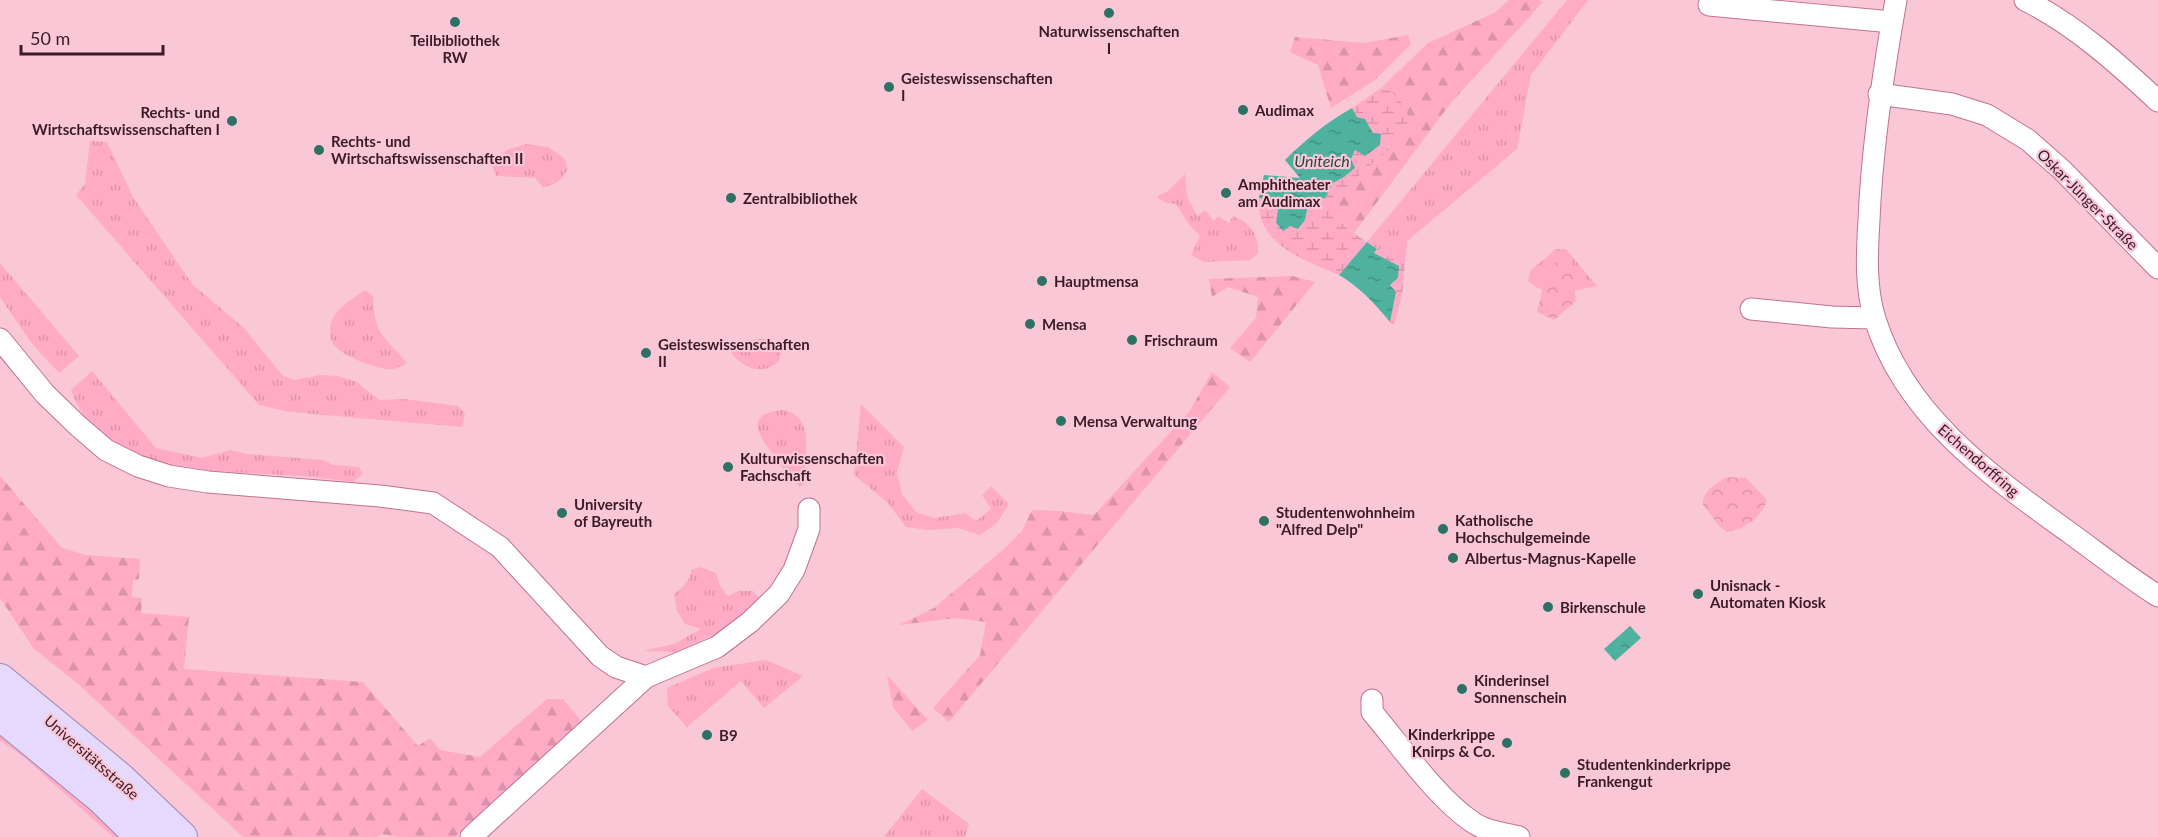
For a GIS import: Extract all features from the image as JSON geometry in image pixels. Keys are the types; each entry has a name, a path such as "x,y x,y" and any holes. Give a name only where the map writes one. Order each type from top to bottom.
{"main road":[{"name":"Universitätsstraße","path":"0,680 120,779 181,837"},
{"name":"Universitätsstraße","path":"0,714 102,798 142,837"}],"street":[{"name":"Eichendorffring","path":"1896,0 1879,94 1866,269 1874,318 1890,359 1921,406 1948,437 1981,466 2036,508 2157,591"},
{"path":"2025,0 2050,13 2102,51 2158,100"},
{"path":"1709,5 1892,22"},
{"name":"Oskar-Jünger-Straße","path":"1879,94 1952,104 1987,115 2028,140 2062,170 2158,268"},
{"path":"1751,309 1832,317 1874,318"},
{"path":"0,339 45,394 77,425 106,450 138,466 169,476 208,482 380,496 433,503 500,547 600,656 616,667 646,677"},
{"path":"471,837 646,677 717,647 750,622 779,594 794,570 809,530 809,509"},
{"path":"1372,700 1372,712 1447,801 1472,823 1519,837"}],"green space":[{"path":"1509,0 1543,2 1450,104 1354,233 1336,213 1337,194 1404,136 1392,92 1381,88 1428,43 1494,13"},
{"path":"1567,0 1588,0 1531,75 1517,149 1407,241 1405,263 1390,258 1367,242"},
{"path":"1408,35 1411,44 1375,80 1331,108 1318,65 1290,52 1295,37 1364,43"},
{"path":"1381,88 1392,92 1407,108 1408,120 1404,136 1337,195 1335,203 1338,217 1347,228 1367,242 1339,275 1297,256 1273,239 1260,214 1259,198 1279,202 1276,223 1283,231 1290,225 1305,220 1309,201 1325,198 1333,183 1344,177 1355,150 1373,133 1365,119 1357,117 1352,108"},
{"path":"90,141 107,142 133,197 192,284 244,328 282,375 294,380 320,375 338,376 357,382 379,400 404,399 458,406 465,413 462,427 290,412 259,405 76,195 85,184"},
{"path":"526,144 548,147 564,158 568,169 555,184 543,187 535,178 496,176 491,162 507,150"},
{"path":"1185,174 1187,197 1197,216 1205,210 1214,221 1218,216 1229,223 1233,216 1249,225 1258,246 1258,253 1250,260 1204,262 1191,255 1200,236 1176,204 1166,203 1158,198"},
{"path":"1377,249 1390,258 1405,263 1402,295 1394,325 1390,322 1396,292 1390,285 1384,260 1374,253"},
{"path":"1556,249 1566,249 1597,286 1552,292 1535,287 1528,281 1531,270"},
{"path":"1571,258 1576,301 1554,320 1537,312 1548,266"},
{"path":"0,263 79,356 59,373 32,344 0,297"},
{"path":"1292,276 1315,282 1250,362 1230,348 1256,318 1258,297 1228,287 1212,297 1209,279"},
{"path":"365,290 373,296 378,328 407,363 397,368 380,368 362,362 338,349 332,342 330,328 336,314 347,302"},
{"path":"770,339 781,352 779,361 773,366 754,369 743,364 732,354 732,348 745,341"},
{"path":"92,371 156,448 202,458 230,450 247,454 323,460 333,465 359,467 363,474 353,482 223,471 161,463 132,454 107,439 86,418 71,390"},
{"path":"1212,372 1230,387 949,722 933,708 980,655 986,622 956,618 899,625 934,608 1005,548 1022,531 1032,510 1094,515 1189,412"},
{"path":"861,404 904,447 897,472 902,494 916,512 935,518 965,513 976,521 991,509 982,495 991,486 1009,504 997,523 980,535 958,528 928,530 906,527 887,502 854,475"},
{"path":"782,410 793,414 800,420 804,429 806,450 804,484 800,486 784,470 760,436 758,428 758,422 762,417 769,412"},
{"path":"0,476 62,548 86,555 140,559 139,579 133,580 132,597 142,598 141,613 189,617 184,669 363,682 418,746 430,738 440,750 480,757 547,699 563,699 582,722 455,837 400,837 381,834 378,837 243,837 77,683 34,649 0,598"},
{"path":"1727,477 1746,478 1767,500 1761,512 1752,522 1727,532 1720,527 1703,505 1707,491"},
{"path":"701,567 716,573 720,586 728,596 738,591 753,591 759,598 744,615 722,631 676,652 643,651 674,644 701,629 685,624 677,611 674,594 688,580 691,570"},
{"path":"766,660 803,676 764,708 741,681 687,727 668,706 667,688 713,668"},
{"path":"887,675 928,720 912,731 893,707"},
{"path":"0,720 134,837 113,837 26,759 0,740"},
{"path":"922,789 969,824 965,837 884,837"}],"water":[{"name":"Uniteich","path":"1352,108 1357,117 1365,119 1373,133 1381,134 1380,145 1365,156 1355,150 1351,159 1355,168 1333,183 1325,198 1309,201 1305,220 1298,229 1290,226 1283,231 1276,223 1279,202 1259,198 1264,175 1300,178 1285,160 1300,145"},
{"path":"1367,242 1377,249 1374,253 1399,266 1398,278 1390,285 1396,292 1390,322 1360,290 1339,275"},
{"path":"1630,626 1641,638 1615,661 1604,649"}],"place":[{"name":"Naturwissenschaften I","path":"1109,13"},
{"name":"Teilbibliothek RW","path":"455,22"},
{"name":"Geisteswissenschaften I","path":"889,87"},
{"name":"Audimax","path":"1243,110"},
{"name":"Rechts- und Wirtschaftswissenschaften I","path":"232,121"},
{"name":"Rechts- und Wirtschaftswissenschaften II","path":"319,150"},
{"name":"Amphitheater am Audimax","path":"1226,193"},
{"name":"Zentralbibliothek","path":"731,198"},
{"name":"Hauptmensa","path":"1042,281"},
{"name":"Mensa","path":"1030,324"},
{"name":"Frischraum","path":"1132,340"},
{"name":"Geisteswissenschaften II","path":"646,353"},
{"name":"Mensa Verwaltung","path":"1061,421"},
{"name":"Kulturwissenschaften Fachschaft","path":"728,467"},
{"name":"University of Bayreuth","path":"562,513"},
{"name":"Studentenwohnheim \"Alfred Delp\"","path":"1264,521"},
{"name":"Katholische Hochschulgemeinde","path":"1443,529"},
{"name":"Albertus-Magnus-Kapelle","path":"1453,558"},
{"name":"Unisnack - Automaten Kiosk","path":"1698,594"},
{"name":"Birkenschule","path":"1548,607"},
{"name":"Kinderinsel Sonnenschein","path":"1462,689"},
{"name":"B9","path":"707,735"},
{"name":"Kinderkrippe Knirps & Co.","path":"1507,743"},
{"name":"Studentenkinderkrippe Frankengut","path":"1565,773"}]}
